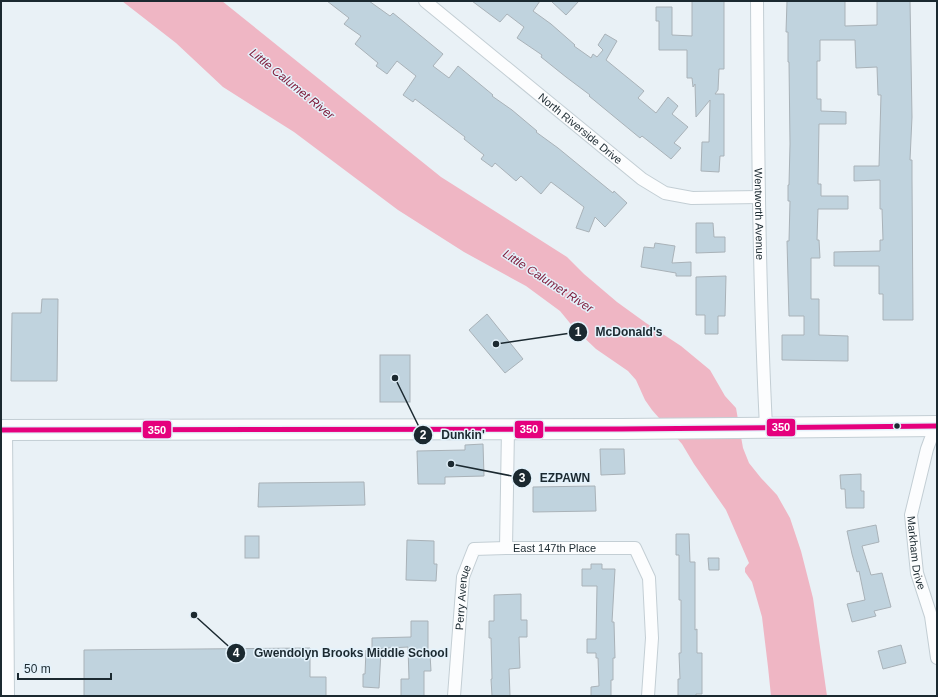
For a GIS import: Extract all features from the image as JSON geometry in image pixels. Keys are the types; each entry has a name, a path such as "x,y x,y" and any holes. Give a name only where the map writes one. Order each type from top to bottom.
{"main road":[{"path":"4,430 620,429 937,425"}],"street":[{"name":"North Riverside Drive","path":"425,1 642,179 665,192 692,198 759,198"},
{"name":"Wentworth Avenue","path":"757,1 762,347 761,427"},
{"name":"Markham Drive","path":"937,425 927,449 911,515 918,573 934,616 937,658"},
{"path":"506,548 508,429"},
{"path":"4,430 8,696"},
{"name":"East 147th Place","path":"474,549 636,548 648,578 652,638 648,696"},
{"name":"Perry Avenue","path":"454,696 463,578 474,549"}],"water":[{"name":"Little Calumet River","path":"122,1 222,1 441,177 567,257 584,274 617,302 681,346 710,370 725,396 736,408 743,448 749,463 777,495 790,518 801,551 813,598 827,696 771,696 762,617 752,582 745,572 745,568 749,563 726,510 682,444 652,410 645,400 636,380 628,371 596,349 574,328 560,311 526,286 464,252 398,210 294,132 223,87 176,43"}],"building":[{"path":"327,1 369,1 390,16 393,13 443,54 433,66 449,78 458,66 493,95 492,96 512,110 537,131 536,132 613,193 614,191 627,203 605,227 595,217 589,232 576,228 584,207 551,182 541,194 521,176 516,181 495,163 492,167 481,159 484,155 464,139 465,137 415,99 413,102 403,95 416,76 397,61 387,74 376,66 378,63 355,44 361,36 344,24 349,18"},
{"path":"472,1 540,1 533,11 551,24 575,45 574,46 591,58 593,54 597,57 603,50 598,45 605,34 617,41 606,60 644,91 638,98 656,113 668,97 678,106 672,114 688,127 674,143 681,148 671,159 642,136 640,138 589,96 590,95 541,57 542,55 517,38 524,27 507,14 500,22"},
{"path":"551,1 579,1 566,15"},
{"path":"692,1 724,1 724,69 719,69 718,90 715,94 724,94 724,156 720,156 719,172 701,171 702,142 709,142 710,100 696,117 695,84 693,87 692,78 687,78 687,50 659,50 659,21 656,21 656,7 672,7 672,35 692,36"},
{"path":"787,1 845,1 845,26 877,25 877,1 910,1 912,117 910,160 912,160 913,320 883,320 883,294 879,294 879,266 834,266 834,252 880,251 880,240 883,240 882,209 880,209 880,180 854,181 854,166 879,166 881,95 878,95 877,67 856,68 855,40 820,40 820,61 817,61 817,99 821,99 821,111 846,112 846,124 819,124 818,184 821,184 821,196 848,196 848,209 818,209 817,240 819,240 820,258 811,258 811,299 819,299 819,335 848,336 848,361 782,360 782,335 804,335 804,316 789,316 787,241 789,241 790,201 788,201 788,185 790,144 788,32 786,32"},
{"path":"696,223 713,223 714,237 725,237 725,252 696,253"},
{"path":"655,243 675,246 672,263 691,262 691,276 676,276 676,273 641,267 644,247 654,248"},
{"path":"726,276 725,316 718,316 718,334 705,334 705,315 696,315 696,277"},
{"path":"42,299 58,299 57,381 11,381 12,313 41,313"},
{"path":"487,314 523,359 505,373 469,330"},
{"path":"380,355 410,355 410,402 380,402"},
{"path":"483,444 484,476 445,477 445,484 418,484 417,451 465,450 465,445"},
{"path":"600,449 624,449 625,474 601,475"},
{"path":"861,474 861,491 864,491 864,508 846,508 845,489 841,489 840,475"},
{"path":"364,482 365,505 258,507 259,483"},
{"path":"595,486 596,511 533,512 533,487"},
{"path":"876,525 879,542 862,546 871,575 882,573 891,607 874,611 876,616 852,622 847,604 865,600 859,571 857,572 847,531"},
{"path":"676,534 689,534 690,562 695,562 695,630 697,629 697,653 702,653 702,694 696,694 696,696 678,696 678,679 680,679 679,653 681,653 681,600 679,600 679,555 676,555"},
{"path":"245,536 259,536 259,558 245,558"},
{"path":"407,540 434,541 434,564 437,564 436,581 406,580"},
{"path":"708,558 719,558 719,570 709,570"},
{"path":"591,564 602,564 602,569 615,569 612,622 614,622 615,658 613,658 611,696 591,696 591,687 599,686 598,658 596,658 596,653 587,653 587,639 596,639 597,586 582,586 582,569 591,569"},
{"path":"521,594 521,620 527,620 527,637 519,637 520,668 509,669 510,696 492,696 491,638 489,638 489,621 494,621 494,595"},
{"path":"411,621 428,621 428,654 430,654 431,671 424,671 424,696 401,696 401,679 409,679 408,647 372,649 372,638 411,637"},
{"path":"901,645 906,663 883,669 878,651"},
{"path":"310,648 310,677 326,677 326,696 84,696 84,650"},
{"path":"366,650 381,650 379,688 363,687"}],"transit line":[{"name":"350","path":"1,430 621,429 937,426"}],"place":[{"name":"McDonald's","path":"496,344"},
{"name":"Dunkin'","path":"395,378"},
{"name":"EZPAWN","path":"451,464"},
{"name":"Gwendolyn Brooks Middle School","path":"194,615"}]}
